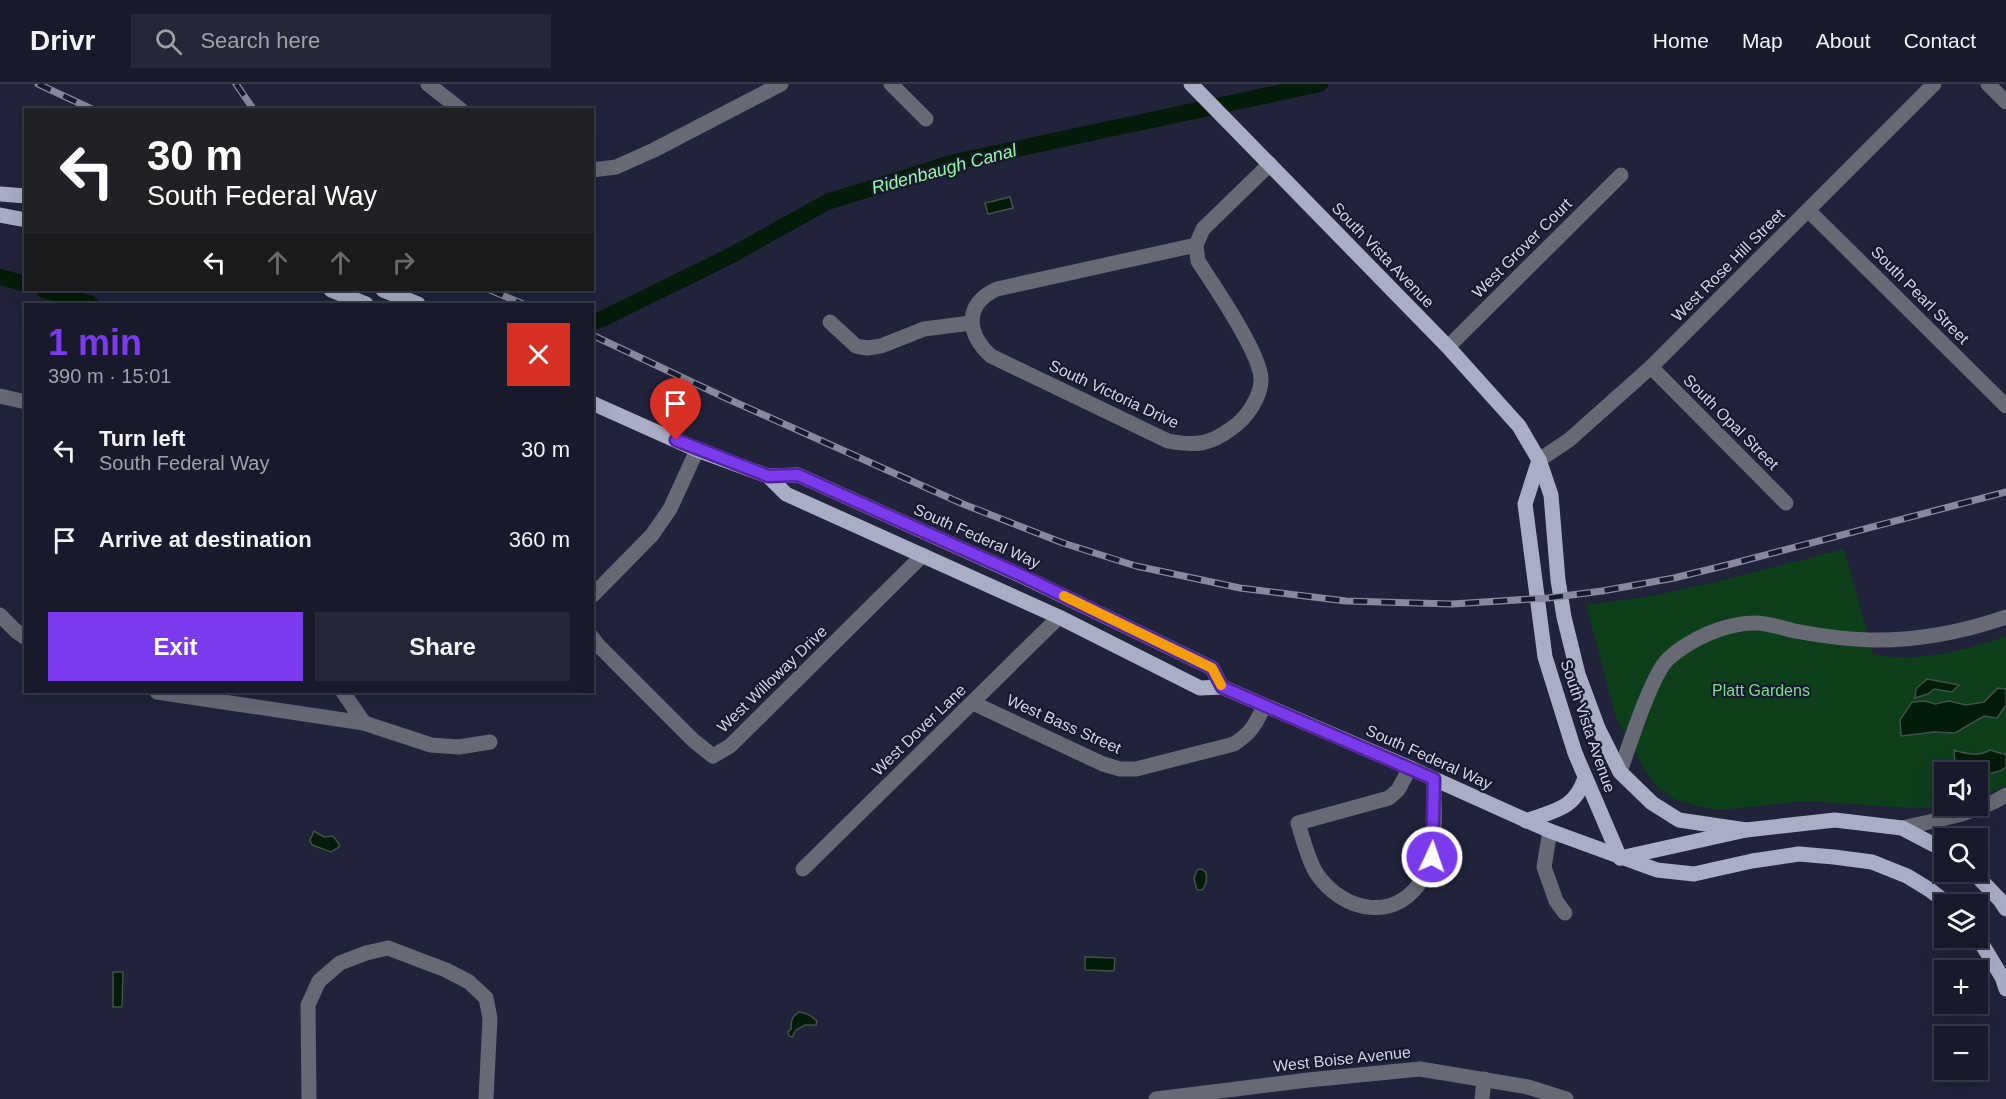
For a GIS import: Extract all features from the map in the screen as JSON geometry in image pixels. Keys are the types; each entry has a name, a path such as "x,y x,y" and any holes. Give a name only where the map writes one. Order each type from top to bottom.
{"main road":[{"name":"South Vista Avenue","path":"1191,84 1448,347 1520,426 1539,460 1551,495 1558,580 1575,663 1598,728 1620,772 1652,803 1679,820 1746,830"},
{"path":"0,194 24,196"},
{"path":"0,215 24,220"},
{"path":"334,291 364,303"},
{"path":"386,291 416,303"},
{"name":"South Federal Way","path":"594,404 697,450 768,476 798,475 1023,576 1212,668 1222,687"},
{"name":"South Vista Avenue","path":"1539,460 1525,504 1545,657 1575,753 1620,858"},
{"name":"South Federal Way","path":"768,476 786,494 1059,616 1200,688 1222,687 1550,831 1620,858 1657,870 1694,874 1752,861 1799,854 1872,862 1907,876 1935,894"},
{"path":"1526,820 1570,804 1585,778"},
{"path":"1620,858 1746,830 1835,819 1902,828 1934,845"},
{"path":"1983,882 2006,909"},
{"path":"1984,948 2002,977 2006,989"}],"street":[{"path":"428,84 458,108"},
{"path":"594,170 616,167 654,150 782,84"},
{"path":"891,84 926,119"},
{"name":"West Rose Hill Street","path":"1539,460 1569,440 1652,367 1934,84"},
{"path":"1988,84 2006,102"},
{"path":"830,322 856,346 867,348 881,346 924,329 971,323 977,303 986,294 997,289 1196,245 1203,229 1270,164"},
{"name":"West Grover Court","path":"1448,347 1622,175"},
{"name":"South Pearl Street","path":"1808,210 2006,406"},
{"name":"South Victoria Drive","path":"971,323 977,341 991,356 1168,441 1190,445 1218,439 1242,422 1255,402 1261,379 1253,352 1198,261 1196,245"},
{"name":"South Opal Street","path":"1652,367 1786,503"},
{"path":"0,396 24,402"},
{"path":"594,594 652,535 670,509 697,450"},
{"name":"West Willoway Drive","path":"594,640 694,741 713,756 730,746 922,555"},
{"path":"0,615 24,637"},
{"name":"West Dover Lane","path":"803,869 1059,616"},
{"path":"1620,772 1653,687 1667,660 1690,643 1727,627 1756,623 1844,639 1878,640 1926,637 2006,617"},
{"path":"164,693 364,723 431,745 459,747 490,742"},
{"path":"345,693 364,723"},
{"name":"West Bass Street","path":"973,703 1103,764 1120,769 1136,769 1234,744 1245,737 1256,725 1264,706"},
{"path":"1410,768 1398,790 1389,798 1298,823 1308,857 1316,872 1340,897 1354,904 1368,908 1390,906 1414,891 1425,874 1432,857 1434,779"},
{"path":"1902,828 1960,814 2006,795"},
{"path":"1550,831 1544,867 1556,901 1565,913"},
{"path":"309,1099 308,1005 320,981 340,963 388,948 446,970 469,982 486,998 490,1018 486,1099"},
{"name":"West Boise Avenue","path":"1156,1099 1420,1069 1527,1087 1566,1099"},
{"path":"1482,1099 1484,1079"}],"green space":[{"name":"Platt Gardens","path":"1844,549 1873,654 1906,657 1940,654 2006,636 2006,785 1988,793 1988,762 1934,762 1934,808 1806,801 1720,810 1674,799 1658,788 1647,773 1616,717 1586,605 1652,596"}],"shaded area":[{"path":"1010,197 1013,208 988,214 985,203"},
{"path":"1927,679 1959,685 1952,692 1934,689 1928,694 1915,698 1916,689"},
{"path":"1998,688 2006,689 2006,705 1997,718 1984,716 1955,733 1934,732 1901,736 1900,720 1912,702 1925,701 1935,704 1949,701 1966,705 1984,702"},
{"path":"1954,750 1972,754 1981,754 1990,750 2006,753 2006,767 1988,774 1988,762 1955,762"},
{"path":"314,831 324,837 333,836 339,847 331,852 312,845 310,840"},
{"path":"1197,870 1205,871 1206,881 1202,890 1197,890 1194,878"},
{"path":"1085,957 1115,958 1114,971 1085,970"},
{"path":"113,972 123,972 122,1007 113,1007"},
{"path":"799,1012 817,1021 816,1025 805,1025 796,1030 792,1037 789,1036 792,1019"}],"waterway":[{"name":"Ridenbaugh Canal","path":"594,321 730,256 827,202 955,162 1320,84"},
{"name":"Ridenbaugh Canal","path":"0,277 24,283"},
{"name":"Ridenbaugh Canal","path":"47,291 88,303"}],"railway":[{"path":"38,84 90,108"},
{"path":"236,84 253,108"},
{"path":"492,291 521,303"},
{"path":"594,336 728,399 963,504 1063,543 1136,566 1240,588 1346,601 1452,604 1548,598 1602,591 1674,578 2006,492"}],"slow traffic":[{"path":"1064,596 1212,668 1221,685"}],"route":[{"path":"676,440 768,476 798,475 1023,576 1212,668 1222,687 1434,779 1432,857"}]}
